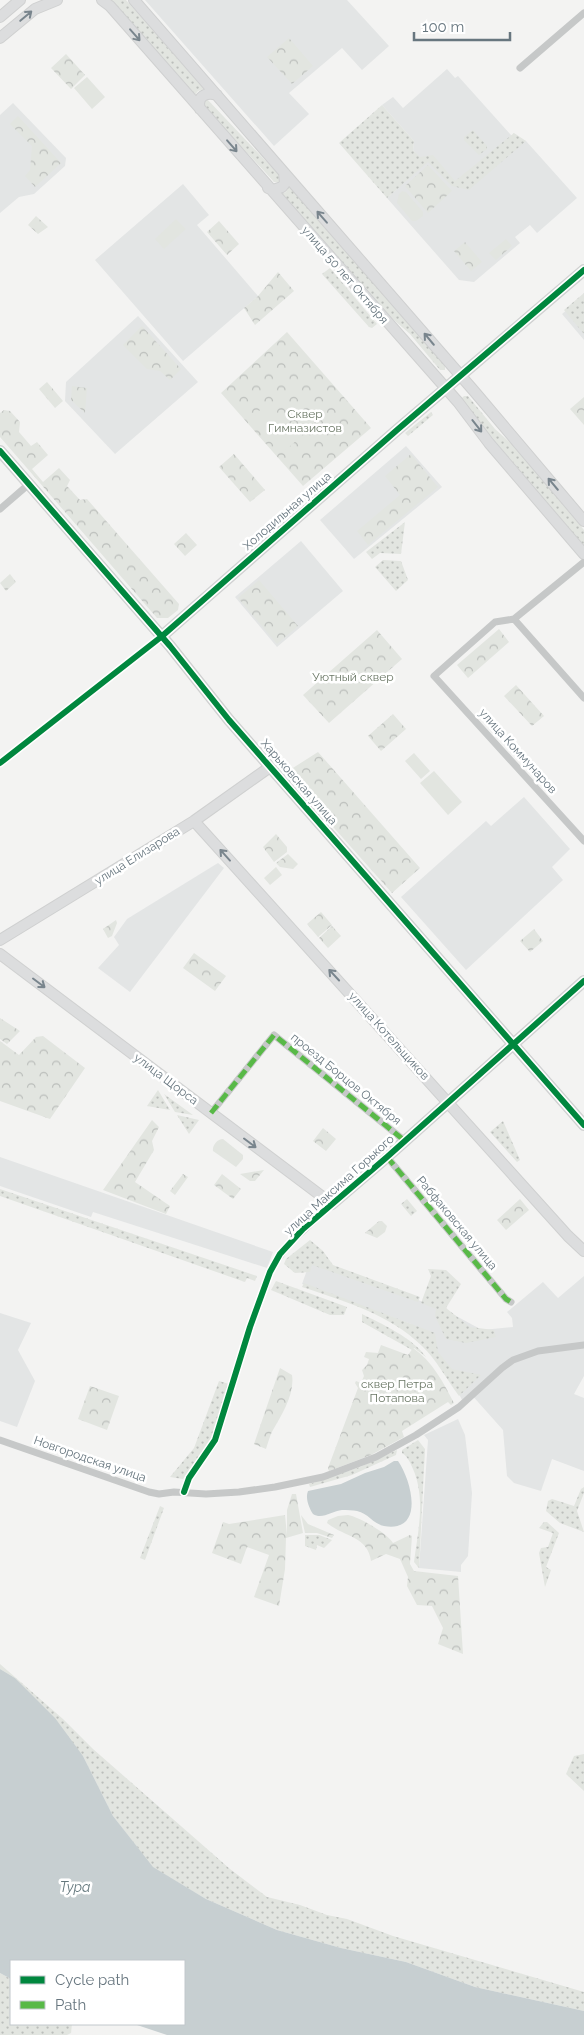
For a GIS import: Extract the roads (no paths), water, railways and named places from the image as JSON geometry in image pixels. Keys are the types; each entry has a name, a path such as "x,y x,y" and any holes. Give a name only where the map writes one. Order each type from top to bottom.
{"street":[{"path":"0,17 20,0"},
{"path":"0,38 35,9 57,0"},
{"name":"улица 50 лет Октября","path":"102,0 110,6 446,389 584,554"},
{"name":"улица 50 лет Октября","path":"134,0 461,376 584,521"},
{"path":"520,68 584,13"},
{"path":"200,109 199,99 202,95 207,93 217,95"},
{"path":"268,188 272,190 282,187 286,178 284,173"},
{"name":"Холодильная улица","path":"0,763 161,637 584,270"},
{"name":"Харьковская улица","path":"0,451 161,637 270,767 584,1125"},
{"path":"0,509 29,484"},
{"path":"584,562 514,619 584,698"},
{"name":"улица Коммунаров","path":"514,619 495,622 434,676 584,841"},
{"name":"улица Елизарова","path":"0,940 194,820 270,767"},
{"name":"улица Котельщиков","path":"194,820 584,1251"},
{"name":"улица Щорса","path":"0,954 332,1204"},
{"name":"улица Максима Горького","path":"184,1492 189,1478 215,1440 261,1296 280,1254 303,1230 584,981"},
{"name":"проезд Борцов Октября","path":"211,1113 274,1035 405,1141"},
{"name":"Рабфаковская улица","path":"387,1157 506,1299 511,1302"},
{"name":"Новгородская улица","path":"0,1440 159,1494 184,1492 206,1494 275,1487 323,1477 367,1460 416,1435 459,1407 502,1368 514,1360 538,1351 584,1345"}],"water":[{"path":"394,1461 398,1461 403,1470 411,1492 412,1504 410,1514 405,1522 397,1526 384,1526 361,1512 352,1510 342,1510 323,1516 313,1514 308,1503 308,1491 341,1484 384,1467"},
{"name":"Тура","path":"0,1669 15,1678 55,1718 83,1756 113,1816 153,1867 206,1899 277,1930 341,1948 406,1962 475,1987 584,2011 584,2035 167,2035 137,2025 185,2025 185,1960 10,1960 10,1978 0,1973"}],"park label":[{"name":"Сквер Гимназистов","path":"305,421"},
{"name":"Уютный сквер","path":"353,677"},
{"name":"сквер Петра Потапова","path":"397,1391"}]}
